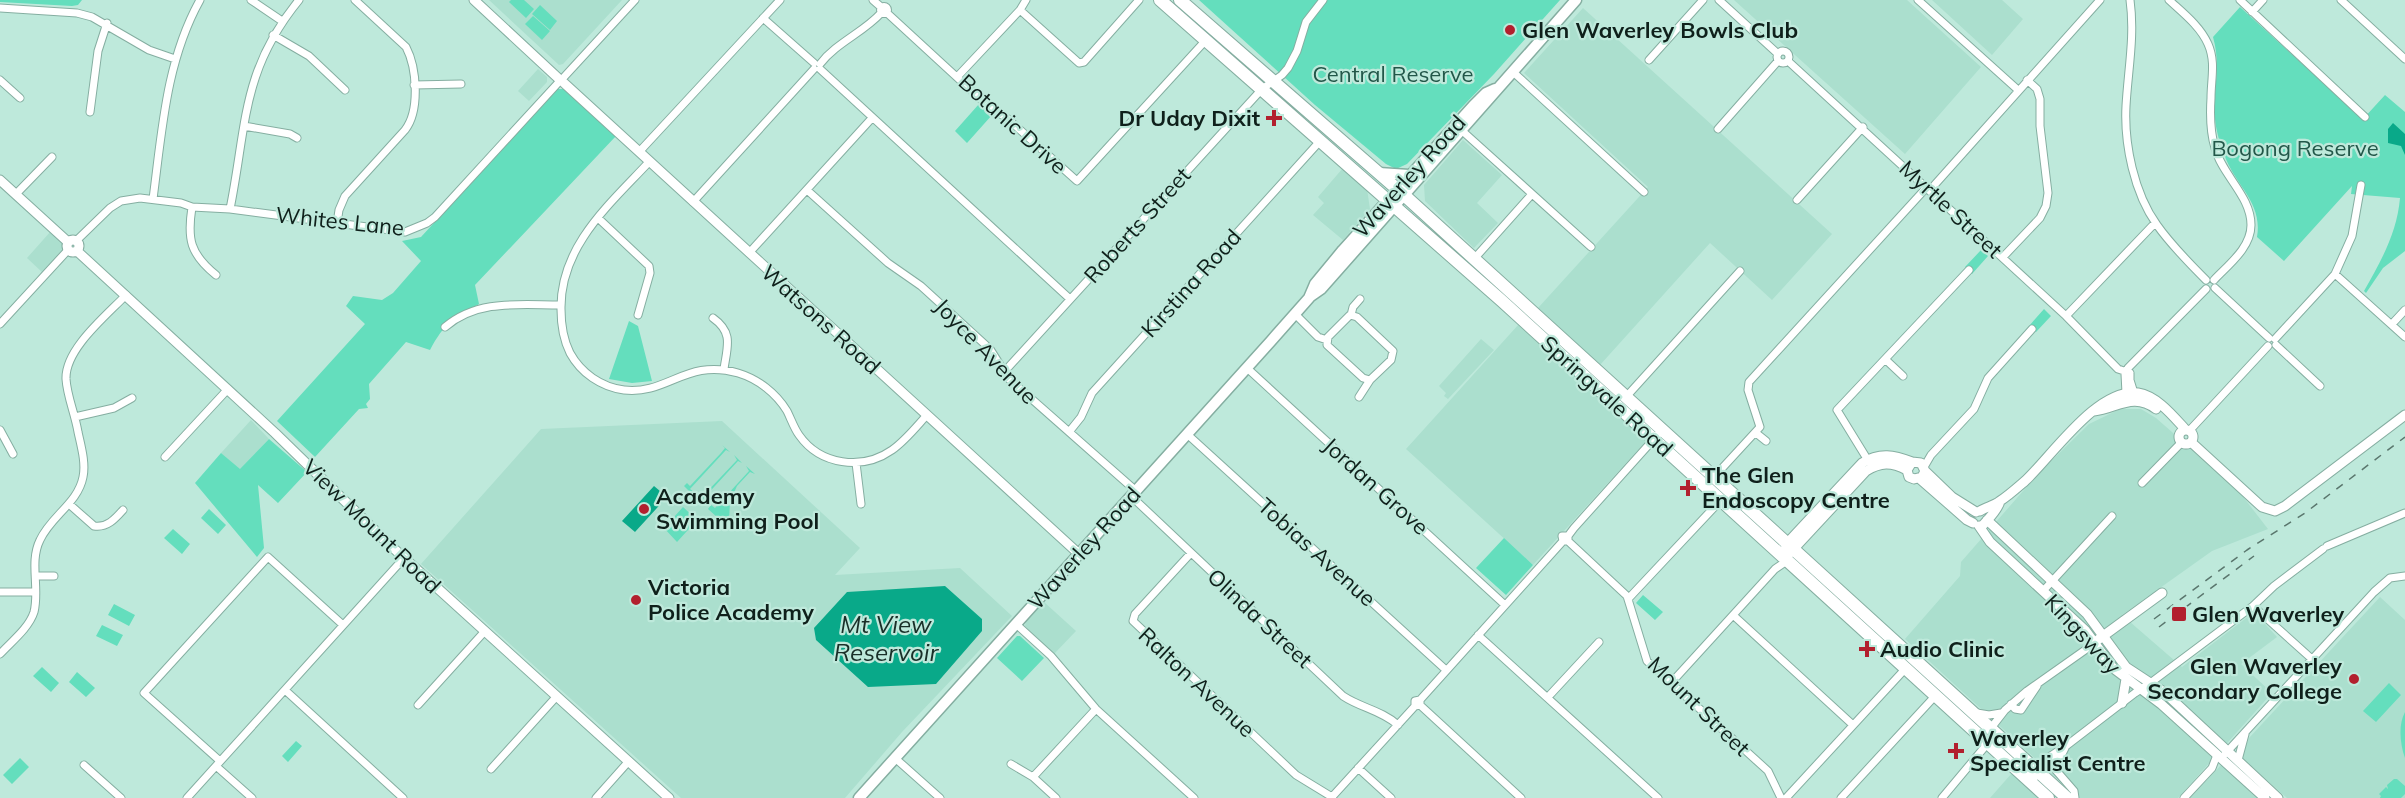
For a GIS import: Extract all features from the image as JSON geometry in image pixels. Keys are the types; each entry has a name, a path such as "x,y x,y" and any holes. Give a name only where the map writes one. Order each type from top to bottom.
{"highway":[{"name":"Springvale Road","path":"1160,0 1407,216 1626,397 1658,435 1714,477 1787,553 1906,668 1988,743 2033,775 2052,784 2067,798"},
{"name":"Springvale Road","path":"1180,0 1474,259 1505,296 1658,435 1721,500 1974,712 2003,739 2033,775 2048,798"},
{"path":"1966,722 1974,712"},
{"path":"1988,743 1991,728"},
{"path":"1988,743 1995,739 2003,739"}],"main road":[{"name":"Waverley Road","path":"859,798 1247,368 1309,298 1316,284 1458,127 1492,96 1495,89 1576,0"},
{"path":"1378,173 1412,179 1416,206"},
{"path":"1375,188 1380,215 1407,216"}],"street":[{"path":"153,199 170,80 183,36 200,0"},
{"path":"251,0 282,21"},
{"path":"230,209 246,108 256,72 273,35 299,0"},
{"path":"337,223 345,196 411,122 414,113 411,57 406,47 355,0"},
{"name":"Watsons Road","path":"474,0 1079,554"},
{"name":"Whites Lane","path":"0,324 103,214 122,201 130,199 153,199 192,207 230,209 405,232 427,223 635,0"},
{"path":"639,152 780,0"},
{"name":"Botanic Drive","path":"873,0 986,104 1008,118 1077,181 1206,40"},
{"path":"693,202 817,66 829,54 869,26 892,0"},
{"path":"958,76 1020,10 1026,0"},
{"path":"1020,10 1079,63 1084,62 1139,0"},
{"name":"Roberts Street","path":"1004,372 1262,88 1273,82 1291,64 1306,22 1323,0"},
{"path":"1648,60 1703,0"},
{"path":"1718,129 1778,57 1719,0"},
{"path":"1918,0 2018,90"},
{"path":"1714,477 1743,444 1756,433 1760,425 1748,390 1749,382 1929,189 2100,0"},
{"path":"2130,0 2133,30 2126,135 2137,180 2155,223 2178,252 2320,386"},
{"path":"2127,396 2129,370 2206,289 2211,291 2212,283 2246,246 2251,225 2248,207 2222,166 2215,147 2211,118 2214,63 2210,46 2202,32 2169,0"},
{"path":"2240,0 2365,117"},
{"path":"2252,12 2263,0"},
{"path":"2341,0 2405,59"},
{"path":"0,8 92,16 149,50 175,59"},
{"path":"763,18 1070,299"},
{"path":"90,112 98,51 107,23"},
{"path":"273,35 309,56 345,90"},
{"name":"Myrtle Street","path":"1778,57 1783,63 1788,61 1863,128 2111,360 2129,370"},
{"path":"1512,71 1644,192"},
{"path":"0,80 20,98"},
{"path":"2003,257 2040,218 2048,193 2040,126 2040,99 2037,90 2027,80"},
{"path":"414,85 461,84"},
{"path":"749,253 872,118"},
{"path":"244,126 290,134 297,138"},
{"path":"1458,127 1591,246"},
{"path":"1797,200 1863,128"},
{"name":"Kirstina Road","path":"1069,432 1082,417 1092,393 1321,140"},
{"path":"16,194 52,157"},
{"path":"650,162 597,218 573,253 564,278 560,305 562,328 572,356 584,370 604,384 623,390 644,390 686,373 703,369 724,369 746,376 767,388 785,408 800,436 811,448 837,461 856,463 878,458 894,449 927,415"},
{"name":"View Mount Road","path":"0,180 275,432 404,558 669,798"},
{"path":"2142,483 2335,274 2352,236 2361,185"},
{"name":"Joyce Avenue","path":"807,190 888,263 921,286 990,349 1009,379 1134,494"},
{"path":"1474,259 1532,194"},
{"path":"192,207 189,227 192,247 202,263 216,275"},
{"path":"597,218 649,266 649,279 638,315"},
{"path":"2066,316 2155,223"},
{"path":"1870,464 1838,410 1969,270"},
{"path":"1626,397 1740,271"},
{"path":"2335,274 2405,337"},
{"path":"0,654 31,618 34,611 35,555 38,542 46,529 76,495 83,476 75,417 66,380 70,360 82,342 126,295"},
{"path":"1352,315 1353,307 1360,299"},
{"path":"445,327 460,316 487,306 560,305"},
{"path":"2392,324 2405,310"},
{"path":"1295,314 1318,337 1328,340"},
{"path":"1359,397 1370,380 1391,360 1394,351 1352,315 1347,317 1328,340 1329,348 1363,378 1370,380"},
{"path":"713,318 723,326 728,335 724,369"},
{"path":"1671,683 1870,464 1890,455 1918,468 1974,409 1988,378 2032,329"},
{"path":"1885,359 1903,376"},
{"name":"Jordan Grove","path":"1247,368 1505,604"},
{"path":"165,457 228,389"},
{"path":"1980,519 2026,480 2099,404 2127,396 2155,400 2186,436"},
{"path":"2127,396 2150,404 2262,507 2271,511 2285,506 2405,416"},
{"path":"75,417 114,408 132,398"},
{"path":"0,430 13,454"},
{"path":"1756,433 1766,441"},
{"name":"Tobias Avenue","path":"1187,434 1446,670"},
{"path":"1332,798 1658,435"},
{"path":"856,463 861,504"},
{"name":"Kingsway","path":"1918,468 1967,520 1980,519 2090,618 2109,663 2222,755"},
{"name":"Olinda Street","path":"1134,494 1191,553 1343,696 1353,703 1370,707 1387,715 1398,725"},
{"path":"1566,539 1623,590 1628,599 1721,500"},
{"path":"69,504 94,526 99,527 106,525 123,510"},
{"path":"2033,775 2060,749 2253,606 2274,586 2325,547 2405,513"},
{"path":"2043,591 2112,516"},
{"name":"Kingsway","path":"1980,519 1990,542 2126,667 2164,692 2222,755"},
{"name":"Ralton Avenue","path":"1191,553 1135,614 1133,621 1296,775 1332,798"},
{"path":"252,798 144,693 268,556 343,626"},
{"path":"187,798 404,558"},
{"path":"36,576 54,576"},
{"path":"2184,798 2386,581 2396,576 2405,576"},
{"path":"0,592 35,592"},
{"path":"1991,728 2011,704 2016,710 2021,710 2038,684 2162,592"},
{"name":"Mount Street","path":"1628,599 1645,658 1768,771 1781,798"},
{"path":"2253,606 2313,660"},
{"path":"1733,615 1853,725"},
{"path":"2082,627 2090,618"},
{"path":"1016,624 1051,656 1096,709 1194,798"},
{"path":"418,705 485,631"},
{"path":"1478,635 1658,798"},
{"path":"1548,697 1599,642"},
{"path":"1786,798 1906,668"},
{"path":"2122,703 2126,679"},
{"path":"285,690 403,798"},
{"path":"1841,798 1936,695"},
{"path":"491,770 557,696"},
{"path":"1418,704 1521,798"},
{"path":"1033,777 1096,709"},
{"path":"1974,712 1989,715 2002,713"},
{"path":"2238,760 2245,734"},
{"path":"1942,798 1988,743"},
{"path":"2052,784 2054,765 2066,746"},
{"path":"2222,755 2238,760 2278,798"},
{"path":"2222,755 2265,798"},
{"path":"895,758 940,798"},
{"path":"596,798 629,761"},
{"path":"1011,764 1033,777 1056,798"},
{"path":"84,765 121,798"},
{"path":"2033,775 2054,765"},
{"path":"2054,765 2074,791 2075,798"},
{"path":"1358,768 1392,798"}],"shaded area":[{"path":"489,0 622,0 563,64 559,65"},
{"path":"1734,0 1907,0 1981,67 1905,154"},
{"path":"1932,0 2002,0 2023,19 1992,55"},
{"path":"1583,8 1832,234 1772,300 1710,243 1600,365 1538,308 1648,187 1524,73"},
{"path":"538,69 547,77 547,82 529,101 518,91"},
{"path":"1463,140 1502,175 1477,203 1498,223 1474,248 1425,201 1424,185"},
{"path":"1343,168 1367,189 1370,209 1343,240 1313,215 1324,203 1318,197"},
{"path":"51,231 63,242 62,251 43,273 27,258"},
{"path":"1519,324 1647,440 1533,565 1406,449"},
{"path":"1481,339 1494,350 1448,399 1439,386"},
{"path":"2120,409 2141,409 2156,418 2237,489 2268,529 2212,551 2122,615 2182,667 2254,612 2277,637 2241,664 2272,693 2178,798 2078,798 1905,639 1960,576 1961,562 2037,475 2089,424"},
{"path":"251,420 269,439 240,470 221,453"},
{"name":"Victoria Police Academy","path":"722,421 860,548 835,575 960,568 1012,616 902,732 845,798 681,798 421,564 541,429"},
{"name":"Glen Waverley Secondary College","path":"2380,597 2405,620 2405,798 2287,798 2243,759 2249,738"},
{"path":"1044,602 1076,631 1054,654 1025,626 1026,621"},
{"path":"2222,764 2261,798 2190,798"},
{"path":"2012,773 2038,798 1990,798"}],"green space":[{"path":"0,0 82,0 78,5 72,6 0,2"},
{"path":"524,0 534,9 526,18 509,2"},
{"name":"Central Reserve","path":"1199,0 1560,0 1494,74 1407,164 1396,169 1386,164 1315,105"},
{"path":"540,5 557,21 550,30 532,14"},
{"name":"Bogong Reserve","path":"2240,7 2363,119 2385,95 2405,112 2405,251 2383,268 2366,293 2364,291 2392,235 2400,198 2351,194 2352,186 2284,261 2257,237 2256,214 2229,165 2215,119 2217,59 2213,37"},
{"path":"533,16 550,31 542,40 525,24"},
{"path":"557,89 567,89 616,136 475,285 479,304 450,322 430,350 406,342 369,384 370,399 366,404 368,408 359,409 315,457 277,421 365,324 346,306 353,296 382,300 393,293 421,261 402,241 421,237"},
{"path":"979,104 992,115 967,143 955,131"},
{"path":"1981,250 1988,256 1972,274 1965,267"},
{"path":"2044,309 2051,316 2036,332 2029,326"},
{"path":"629,321 638,326 652,381 632,383 609,379"},
{"path":"269,439 307,472 278,503 258,485 264,548 257,557 195,483 221,453 240,469"},
{"path":"722,445 730,452 726,450 690,489 695,493 692,494 684,486 687,483 690,486 721,453 725,448"},
{"path":"734,455 742,463 738,461 702,500 705,503 702,504 697,497 699,494 702,497 737,460"},
{"path":"746,466 755,474 750,472 737,486 732,497 736,499 735,502 730,502 729,521 733,524 728,527 708,509 711,505 715,508 749,471"},
{"path":"683,507 697,520 677,542 664,528"},
{"path":"209,509 226,525 218,534 201,518"},
{"path":"173,529 190,544 182,554 164,538"},
{"path":"1504,538 1533,565 1506,595 1476,568"},
{"path":"1643,595 1663,612 1655,620 1636,603"},
{"path":"114,604 135,615 129,626 108,615"},
{"path":"102,625 123,635 117,646 96,636"},
{"path":"1017,636 1020,636 1044,658 1022,681 997,658"},
{"path":"42,667 59,683 51,692 33,676"},
{"path":"77,672 95,688 86,697 69,682"},
{"path":"2389,683 2401,695 2376,722 2363,711"},
{"path":"2405,712 2405,758 2400,735"},
{"path":"296,741 302,746 288,762 282,756"},
{"path":"20,758 29,767 12,784 3,775"},
{"path":"2394,779 2405,786 2405,794 2401,798 2380,798 2379,794 2386,787 2388,789 2387,785"}],"water":[{"path":"2393,123 2405,134 2405,155 2401,146 2388,143 2388,129"},
{"name":"Academy Swimming Pool","path":"654,486 667,497 635,532 622,521"},
{"name":"Mt View Reservoir","path":"945,586 982,619 982,631 936,684 868,687 816,640 814,628 847,592"}],"railway":[{"path":"2154,619 2247,550 2305,513 2405,437"},
{"path":"2159,627 2254,556"}],"place":[{"name":"Glen Waverley Bowls Club","path":"1510,30"},
{"name":"Dr Uday Dixit","path":"1274,118"},
{"name":"The Glen Endoscopy Centre","path":"1688,488"},
{"name":"Academy Swimming Pool","path":"644,509"},
{"name":"Victoria Police Academy","path":"636,600"},
{"name":"Glen Waverley","path":"2179,614"},
{"name":"Audio Clinic","path":"1867,649"},
{"name":"Glen Waverley Secondary College","path":"2354,679"},
{"name":"Waverley Specialist Centre","path":"1956,751"}]}
